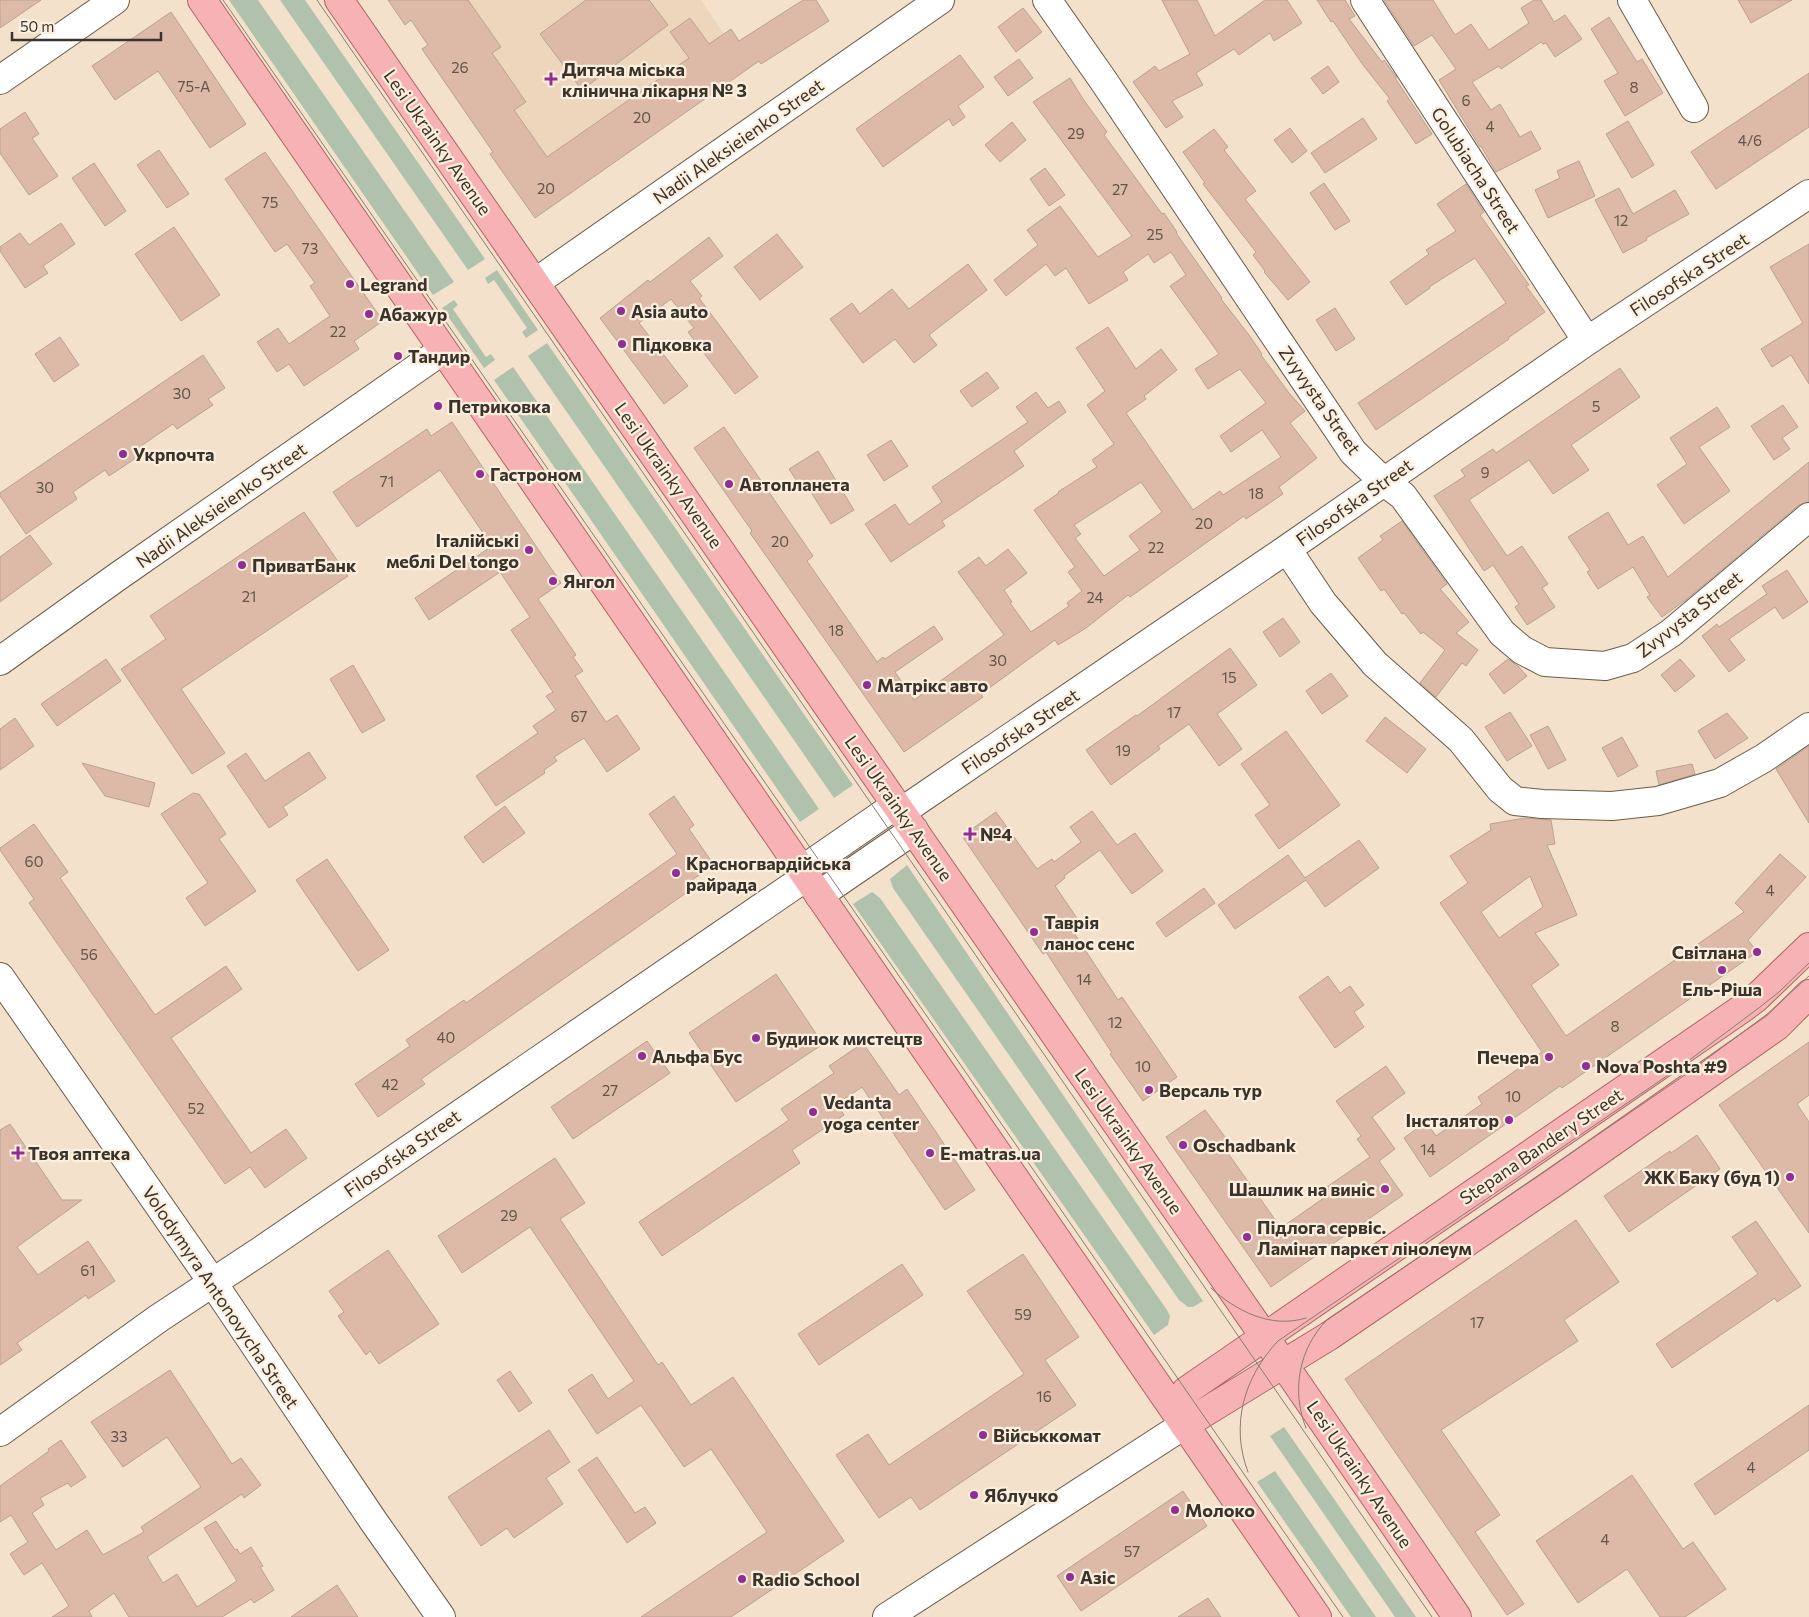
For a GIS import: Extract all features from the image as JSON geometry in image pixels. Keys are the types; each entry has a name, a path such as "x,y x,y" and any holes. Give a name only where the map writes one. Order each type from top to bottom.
{"main road":[{"path":"202,0 1316,1617"},
{"name":"Lesi Ukrainky Avenue","path":"339,0 1285,1364 1457,1617"},
{"name":"Stepana Bandery Street","path":"1184,1425 1180,1412 1181,1399 1186,1391 1745,1006 1756,998 1809,947"},
{"path":"1184,1425 1329,1336 1579,1166 1777,1026 1809,994"},
{"path":"1231,1287 1242,1298 1272,1310 1298,1310 1309,1305"},
{"path":"1328,1428 1313,1388 1315,1362 1320,1348 1329,1336"}],"street":[{"path":"0,80 115,0"},
{"name":"Nadii Aleksieienko Street","path":"536,282 940,0"},
{"name":"Zvyvysta Street","path":"1046,0 1103,80 1353,452 1403,496 1502,633 1522,650 1545,662 1605,666 1633,658 1671,633 1809,517"},
{"name":"Golubiacha Street","path":"1365,0 1587,340"},
{"path":"1632,0 1694,108"},
{"name":"Filosofska Street","path":"0,1432 159,1318 904,815 1587,340 1809,194"},
{"name":"Nadii Aleksieienko Street","path":"0,661 117,577 443,350"},
{"path":"1286,549 1323,602 1375,664 1461,740 1500,789 1515,801 1542,804 1612,806 1658,801 1720,783 1764,758 1809,727"},
{"name":"Volodymyra Antonovycha Street","path":"0,977 213,1283 374,1522 441,1617"},
{"path":"887,1617 1184,1425"}],"shaded area":[{"name":"Дитяча міська клінична лікарня № 3","path":"388,0 701,0 724,34 709,44 690,18 671,32 689,58 547,157 527,128 494,151 428,45 411,21 405,25"}],"green space":[{"path":"229,0 258,0 454,282 433,295"},
{"path":"280,0 305,0 485,259 468,270"},
{"path":"497,270 538,330 526,338 522,332 527,328 494,280 488,284 485,278"},
{"path":"454,300 458,305 453,309 486,357 491,354 495,360 484,368 442,308"},
{"path":"547,343 853,785 834,798 528,356"},
{"path":"513,367 819,809 800,822 494,380"},
{"path":"907,865 1203,1301 1193,1307 1188,1307 1179,1300 893,888 890,879"},
{"path":"872,892 880,898 1167,1310 1170,1316 1168,1325 1154,1335 853,904"},
{"path":"1284,1427 1416,1617 1395,1617 1270,1436"},
{"path":"1275,1471 1376,1617 1351,1617 1257,1482"}],"building":[{"path":"0,0 41,0 0,28"},
{"path":"388,0 468,0 501,47 492,53 526,102 514,110 547,157 689,58 670,32 690,18 709,44 731,29 739,41 803,0 816,0 829,21 761,64 759,61 535,218 490,154 493,152 422,49 428,45 411,20 405,25"},
{"path":"586,0 649,0 668,25 582,90 540,34"},
{"path":"1162,0 1197,0 1215,36 1265,0 1287,0 1302,23 1274,41 1270,33 1239,55 1234,49 1196,73 1203,85 1172,101 1183,117 1166,128 1133,82 1155,66 1159,71 1190,54"},
{"path":"1317,0 1345,0 1355,16 1349,19 1382,62 1384,60 1397,77 1395,78 1432,134 1416,144 1387,101 1390,99 1363,65 1333,21 1331,22"},
{"path":"1384,0 1433,0 1455,35 1471,24 1489,50 1529,23 1521,8 1534,0 1541,0 1554,22 1565,15 1582,39 1555,57 1546,43 1543,44 1541,42 1501,69 1499,66 1472,82 1491,110 1500,104 1520,137 1531,131 1541,149 1496,172 1439,80 1456,69 1432,35 1414,46"},
{"path":"1738,0 1792,0 1751,23"},
{"path":"1023,8 1042,32 1016,52 998,27"},
{"path":"171,12 246,124 210,148 158,71 115,100 92,66"},
{"path":"1609,17 1637,62 1642,59 1663,93 1625,116 1604,81 1618,73 1591,29"},
{"path":"960,55 984,87 958,106 965,117 953,126 949,119 883,167 856,129"},
{"path":"1019,59 1033,78 1008,96 994,77"},
{"path":"1328,66 1339,82 1323,94 1311,78"},
{"path":"1809,73 1809,127 1716,189 1691,152"},
{"path":"1070,78 1107,132 1104,135 1162,214 1164,213 1261,355 1305,411 1290,423 1317,458 1279,487 1283,494 1246,519 1244,516 1130,597 1128,595 1086,628 1058,645 1055,640 981,694 983,697 904,752 750,533 752,531 694,448 724,427 813,556 807,561 877,662 883,657 885,659 934,626 943,639 895,672 914,700 1004,635 958,572 979,557 986,566 1008,549 1027,573 1004,590 1012,602 1010,603 1031,632 1069,606 1067,603 1082,591 1068,572 1075,567 1034,510 1097,467 1092,460 1114,444 1087,405 1105,391 1076,348 1108,327 1136,369 1161,349 1177,370 1144,396 1146,399 1126,413 1193,510 1220,491 1223,495 1281,457 1262,430 1231,452 1220,436 1266,403 1240,369 1208,389 1195,369 1219,354 1170,286 1186,275 1171,252 1154,263 1148,254 1123,272 1128,280 1089,304 1066,268 1055,276 1046,264 1006,296 994,280 1038,245 1027,230 1060,206 1098,257 1132,236 1033,102","holes":["1141,482 1162,512 1129,536 1140,550 1104,576 1075,538 1081,534 1074,525"]},
{"path":"25,112 39,134 32,138 58,176 29,195 0,153 0,129"},
{"path":"1363,118 1377,139 1325,173 1311,153"},
{"path":"1628,121 1654,165 1632,178 1606,134"},
{"path":"1012,122 1026,140 1000,162 985,145"},
{"path":"1290,128 1307,151 1292,163 1274,140"},
{"path":"1214,129 1228,147 1224,150 1256,191 1245,199 1310,282 1288,300 1264,272 1253,255 1256,252 1203,184 1205,183 1183,152"},
{"path":"159,150 189,194 167,208 137,165"},
{"path":"265,152 383,321 354,341 359,349 304,386 289,364 277,372 257,342 278,328 289,344 330,316 310,286 315,283 287,244 275,252 225,179"},
{"path":"1579,161 1595,196 1548,218 1535,190 1560,178 1557,171"},
{"path":"94,163 126,211 105,226 72,178"},
{"path":"1045,168 1065,195 1049,206 1030,179"},
{"path":"1324,183 1350,221 1335,230 1310,193"},
{"path":"1466,184 1484,212 1480,215 1529,285 1526,286 1545,312 1509,339 1376,430 1358,403 1506,303 1475,258 1429,287 1406,305 1390,282 1429,254 1426,250 1456,231 1437,204"},
{"path":"1619,188 1633,214 1675,190 1689,214 1623,253 1595,200"},
{"path":"61,223 75,244 43,266 48,273 25,288 0,251 0,247 20,233 29,245"},
{"path":"174,227 220,295 181,321 135,254"},
{"path":"777,234 803,267 760,300 734,267"},
{"path":"709,237 723,256 690,281 702,296 699,298 758,377 735,394 688,332 694,328 671,299 639,323 688,386 664,404 600,318 648,280 650,282"},
{"path":"1809,244 1809,384 1791,355 1772,367 1761,349 1803,323 1770,267"},
{"path":"968,264 987,290 929,335 937,345 914,363 895,339 863,363 830,319 852,303 860,314 892,289 909,309"},
{"path":"1335,308 1355,339 1336,351 1316,320"},
{"path":"60,337 79,365 54,382 35,354"},
{"path":"203,355 225,388 208,399 213,405 177,429 173,424 141,446 145,452 109,476 105,470 73,492 77,499 26,534 0,496 0,493"},
{"path":"1620,368 1640,397 1571,445 1589,470 1553,494 1529,460 1469,500 1507,556 1522,546 1548,584 1542,588 1555,607 1527,625 1515,607 1519,604 1493,565 1484,571 1434,496 1465,476 1461,470 1493,449 1496,453"},
{"path":"987,372 999,388 972,407 960,391"},
{"path":"1036,392 1048,408 1059,401 1066,412 1014,451 1024,466 942,521 945,526 891,562 865,524 895,504 909,525 942,502 932,487 1028,422 1016,407"},
{"path":"1783,405 1798,427 1782,438 1790,449 1774,460 1751,426"},
{"path":"1717,407 1730,427 1699,447 1730,491 1684,524 1657,485 1687,464 1670,438"},
{"path":"452,422 561,583 538,599 576,655 573,657 583,671 575,676 606,722 617,715 640,749 607,772 584,738 554,757 557,761 544,770 545,773 496,806 476,776 538,733 533,726 556,710 546,696 553,692 511,630 530,617 500,572 429,620 415,598 492,546 440,470 357,527 333,492 427,429 431,436"},
{"path":"891,440 908,466 884,481 867,455"},
{"path":"818,451 854,510 831,524 809,489 804,492 789,469"},
{"path":"1809,462 1809,502 1799,505 1687,599 1662,617 1647,597 1650,595 1633,567 1598,589 1587,572 1590,570 1568,537 1608,512 1628,545 1643,536 1668,577"},
{"path":"304,512 348,576 181,689 225,753 192,774 121,669 166,639 150,616"},
{"path":"1402,521 1447,584 1440,589 1469,622 1456,633 1478,650 1466,666 1462,663 1436,697 1420,683 1445,650 1423,632 1421,634 1404,613 1402,614 1384,589 1381,591 1358,558 1383,540 1380,536"},
{"path":"30,535 52,564 0,602 0,557"},
{"path":"1787,570 1808,602 1783,619 1775,607 1729,639 1745,660 1729,672 1702,636 1717,624 1719,627 1767,594 1762,586"},
{"path":"1283,618 1300,642 1280,657 1263,632"},
{"path":"1230,648 1257,685 1217,714 1242,749 1219,766 1189,724 1158,746 1160,749 1111,785 1086,750 1137,716"},
{"path":"106,659 121,681 57,726 41,704"},
{"path":"1508,659 1527,676 1504,694 1489,674"},
{"path":"1680,659 1695,676 1675,692 1661,675"},
{"path":"353,665 385,720 362,733 330,679"},
{"path":"1331,673 1348,696 1322,714 1306,691"},
{"path":"1510,712 1532,746 1507,761 1485,727"},
{"path":"1727,713 1748,738 1715,759 1698,731"},
{"path":"1385,717 1426,749 1407,773 1366,741"},
{"path":"15,718 34,746 0,770 0,729"},
{"path":"1548,726 1566,760 1548,769 1530,735"},
{"path":"1286,731 1340,805 1279,849 1255,815 1270,805 1241,764"},
{"path":"1622,737 1638,766 1618,777 1602,748"},
{"path":"1809,746 1809,823 1776,769"},
{"path":"309,752 326,778 283,807 288,815 269,828 227,766 246,753 265,781"},
{"path":"82,763 155,783 149,807 105,796"},
{"path":"1692,764 1695,774 1659,785 1656,771"},
{"path":"193,793 199,794 226,834 219,839 256,891 205,926 186,898 208,883 161,814"},
{"path":"674,796 694,825 689,829 714,865 692,880 696,886 421,1079 425,1084 378,1117 355,1084 410,1046 406,1040 464,1000 466,1003 677,854 649,814"},
{"path":"505,806 525,833 483,863 464,837"},
{"path":"1092,811 1117,845 1135,833 1163,871 1132,894 1100,850 1064,876 1065,878 1055,886 1083,927 1074,933 1118,1000 1122,997 1177,1077 1143,1101 1110,1054 1112,1053 1046,952 1043,954 962,836 996,812 1037,869 1052,859 1054,862 1081,842 1070,827"},
{"path":"1525,818 1551,820 1555,844 1547,845 1577,915 1535,933 1559,965 1531,985 1566,1036 1744,912 1735,903 1780,854 1806,877 1748,940 1757,952 1562,1088 1560,1086 1430,1177 1404,1138 1426,1122 1436,1136 1482,1104 1478,1097 1542,1052 1440,903 1468,883 1450,856 1491,830 1490,824","holes":["1530,876 1543,907 1499,938 1481,912"]},
{"path":"34,824 68,872 60,878 155,1015 226,966 242,989 171,1038 251,1153 286,1129 307,1158 265,1188 250,1167 225,1184 29,903 34,899 0,850 0,848"},
{"path":"1359,840 1379,868 1325,907 1306,880 1235,929 1218,905 1288,855 1305,878"},
{"path":"327,859 389,950 358,971 296,880"},
{"path":"1204,888 1215,903 1166,937 1156,923"},
{"name":"Будинок мистецтв","path":"776,974 823,1044 736,1102 689,1033"},
{"path":"1328,976 1340,993 1350,986 1364,1005 1354,1012 1364,1027 1335,1048 1299,997"},
{"path":"647,1041 670,1073 573,1139 551,1107"},
{"name":"ЖК Баку (буд 1)","path":"1809,1042 1809,1095 1797,1104 1809,1122 1809,1233 1719,1105"},
{"path":"863,1043 899,1095 907,1089 975,1190 945,1210 862,1087 837,1104 844,1115 792,1150 800,1163 662,1256 639,1222 789,1120 781,1109 834,1073 829,1066"},
{"path":"1386,1066 1405,1093 1372,1117 1395,1149 1379,1161 1403,1195 1271,1287 1166,1137 1205,1110 1228,1141 1222,1145 1281,1228 1328,1195 1324,1189 1370,1157 1357,1139 1361,1136 1336,1101"},
{"path":"10,1124 62,1200 82,1200 17,1247 38,1275 88,1241 115,1281 88,1299 86,1295 17,1343 22,1350 0,1365 0,1130"},
{"path":"1697,1135 1720,1169 1629,1232 1604,1196"},
{"path":"555,1158 585,1203 560,1219 658,1365 662,1362 691,1405 733,1377 844,1541 731,1617 641,1617 767,1532 711,1449 684,1467 641,1405 597,1434 568,1390 592,1374 608,1399 634,1381 530,1227 462,1273 438,1236"},
{"path":"1576,1220 1619,1282 1564,1320 1578,1341 1441,1430 1500,1515 1475,1532 1524,1604 1507,1615 1345,1379"},
{"path":"1756,1221 1801,1286 1777,1302 1775,1298 1672,1368 1656,1344 1758,1274 1732,1237"},
{"path":"388,1250 439,1324 379,1364 370,1351 366,1355 338,1316 344,1312 329,1291"},
{"path":"1023,1254 1079,1337 1045,1360 1076,1405 920,1510 911,1497 879,1518 836,1455 868,1434 889,1465 1024,1374 967,1291"},
{"path":"902,1264 923,1295 819,1365 798,1334"},
{"path":"170,1370 232,1464 241,1458 261,1485 244,1498 242,1494 147,1557 163,1583 177,1574 197,1607 237,1581 204,1528 216,1521 235,1550 237,1549 240,1554 251,1547 263,1566 260,1567 274,1590 254,1603 251,1599 222,1617 129,1617 114,1593 89,1611 92,1617 52,1617 69,1606 42,1563 24,1575 10,1554 28,1542 11,1515 0,1522 0,1486 49,1451 48,1449 61,1440 86,1477 71,1487 68,1483 40,1498 44,1505 32,1513 56,1550 87,1530 103,1555 144,1532 141,1527 201,1487 167,1437 123,1467 91,1422"},
{"path":"510,1371 532,1403 519,1412 497,1380"},
{"path":"1809,1405 1809,1450 1715,1515 1694,1484"},
{"path":"549,1430 570,1462 546,1478 563,1504 514,1538 507,1528 481,1546 448,1497"},
{"path":"597,1457 635,1513 645,1507 656,1523 627,1543 578,1470"},
{"path":"1632,1475 1683,1549 1693,1542 1726,1589 1685,1617 1660,1617 1627,1569 1578,1603 1536,1541"},
{"path":"1183,1491 1207,1526 1081,1611 1057,1576"},
{"path":"337,1585 358,1617 291,1617"},
{"path":"1208,1598 1221,1617 1178,1617"}],"tram line":[{"path":"223,0 1343,1617"},
{"path":"317,0 1432,1617"},
{"path":"1248,1472 1240,1437 1244,1402 1256,1370 1278,1341 1680,1067 1779,992 1809,963"},
{"path":"1306,1428 1301,1414 1299,1399 1300,1371 1310,1343 1317,1331 1327,1320 1685,1075 1766,1015 1809,976"},
{"path":"1211,1288 1231,1304 1255,1316 1280,1321 1306,1318"}],"place":[{"name":"Дитяча міська клінична лікарня № 3","path":"551,79"},
{"name":"Legrand","path":"350,284"},
{"name":"Asia auto","path":"621,311"},
{"name":"Абажур","path":"369,314"},
{"name":"Підковка","path":"622,344"},
{"name":"Тандир","path":"398,356"},
{"name":"Петриковка","path":"438,406"},
{"name":"Укрпочта","path":"123,454"},
{"name":"Гастроном","path":"480,474"},
{"name":"Автопланета","path":"729,484"},
{"name":"Італійські меблі Del tongo","path":"529,550"},
{"name":"ПриватБанк","path":"242,565"},
{"name":"Янгол","path":"553,581"},
{"name":"Матрікс авто","path":"867,685"},
{"name":"№4","path":"970,834"},
{"name":"Красногвардійська райрада","path":"676,873"},
{"name":"Таврія ланос сенс","path":"1034,932"},
{"name":"Світлана","path":"1757,952"},
{"name":"Ель-Ріша","path":"1722,970"},
{"name":"Будинок мистецтв","path":"756,1038"},
{"name":"Альфа Бус","path":"642,1056"},
{"name":"Печера","path":"1549,1057"},
{"name":"Nova Poshta #9","path":"1586,1066"},
{"name":"Версаль тур","path":"1149,1090"},
{"name":"Vedanta yoga center","path":"813,1112"},
{"name":"Інсталятор","path":"1509,1120"},
{"name":"Oschadbank","path":"1183,1145"},
{"name":"Твоя аптека","path":"18,1153"},
{"name":"E-matras.ua","path":"930,1153"},
{"name":"ЖК Баку (буд 1)","path":"1790,1177"},
{"name":"Шашлик на виніс","path":"1385,1189"},
{"name":"Підлога сервіс. Ламінат паркет лінолеум","path":"1247,1237"},
{"name":"Військкомат","path":"983,1435"},
{"name":"Яблучко","path":"974,1495"},
{"name":"Молоко","path":"1175,1510"},
{"name":"Азіс","path":"1070,1577"},
{"name":"Radio School","path":"742,1579"}]}
